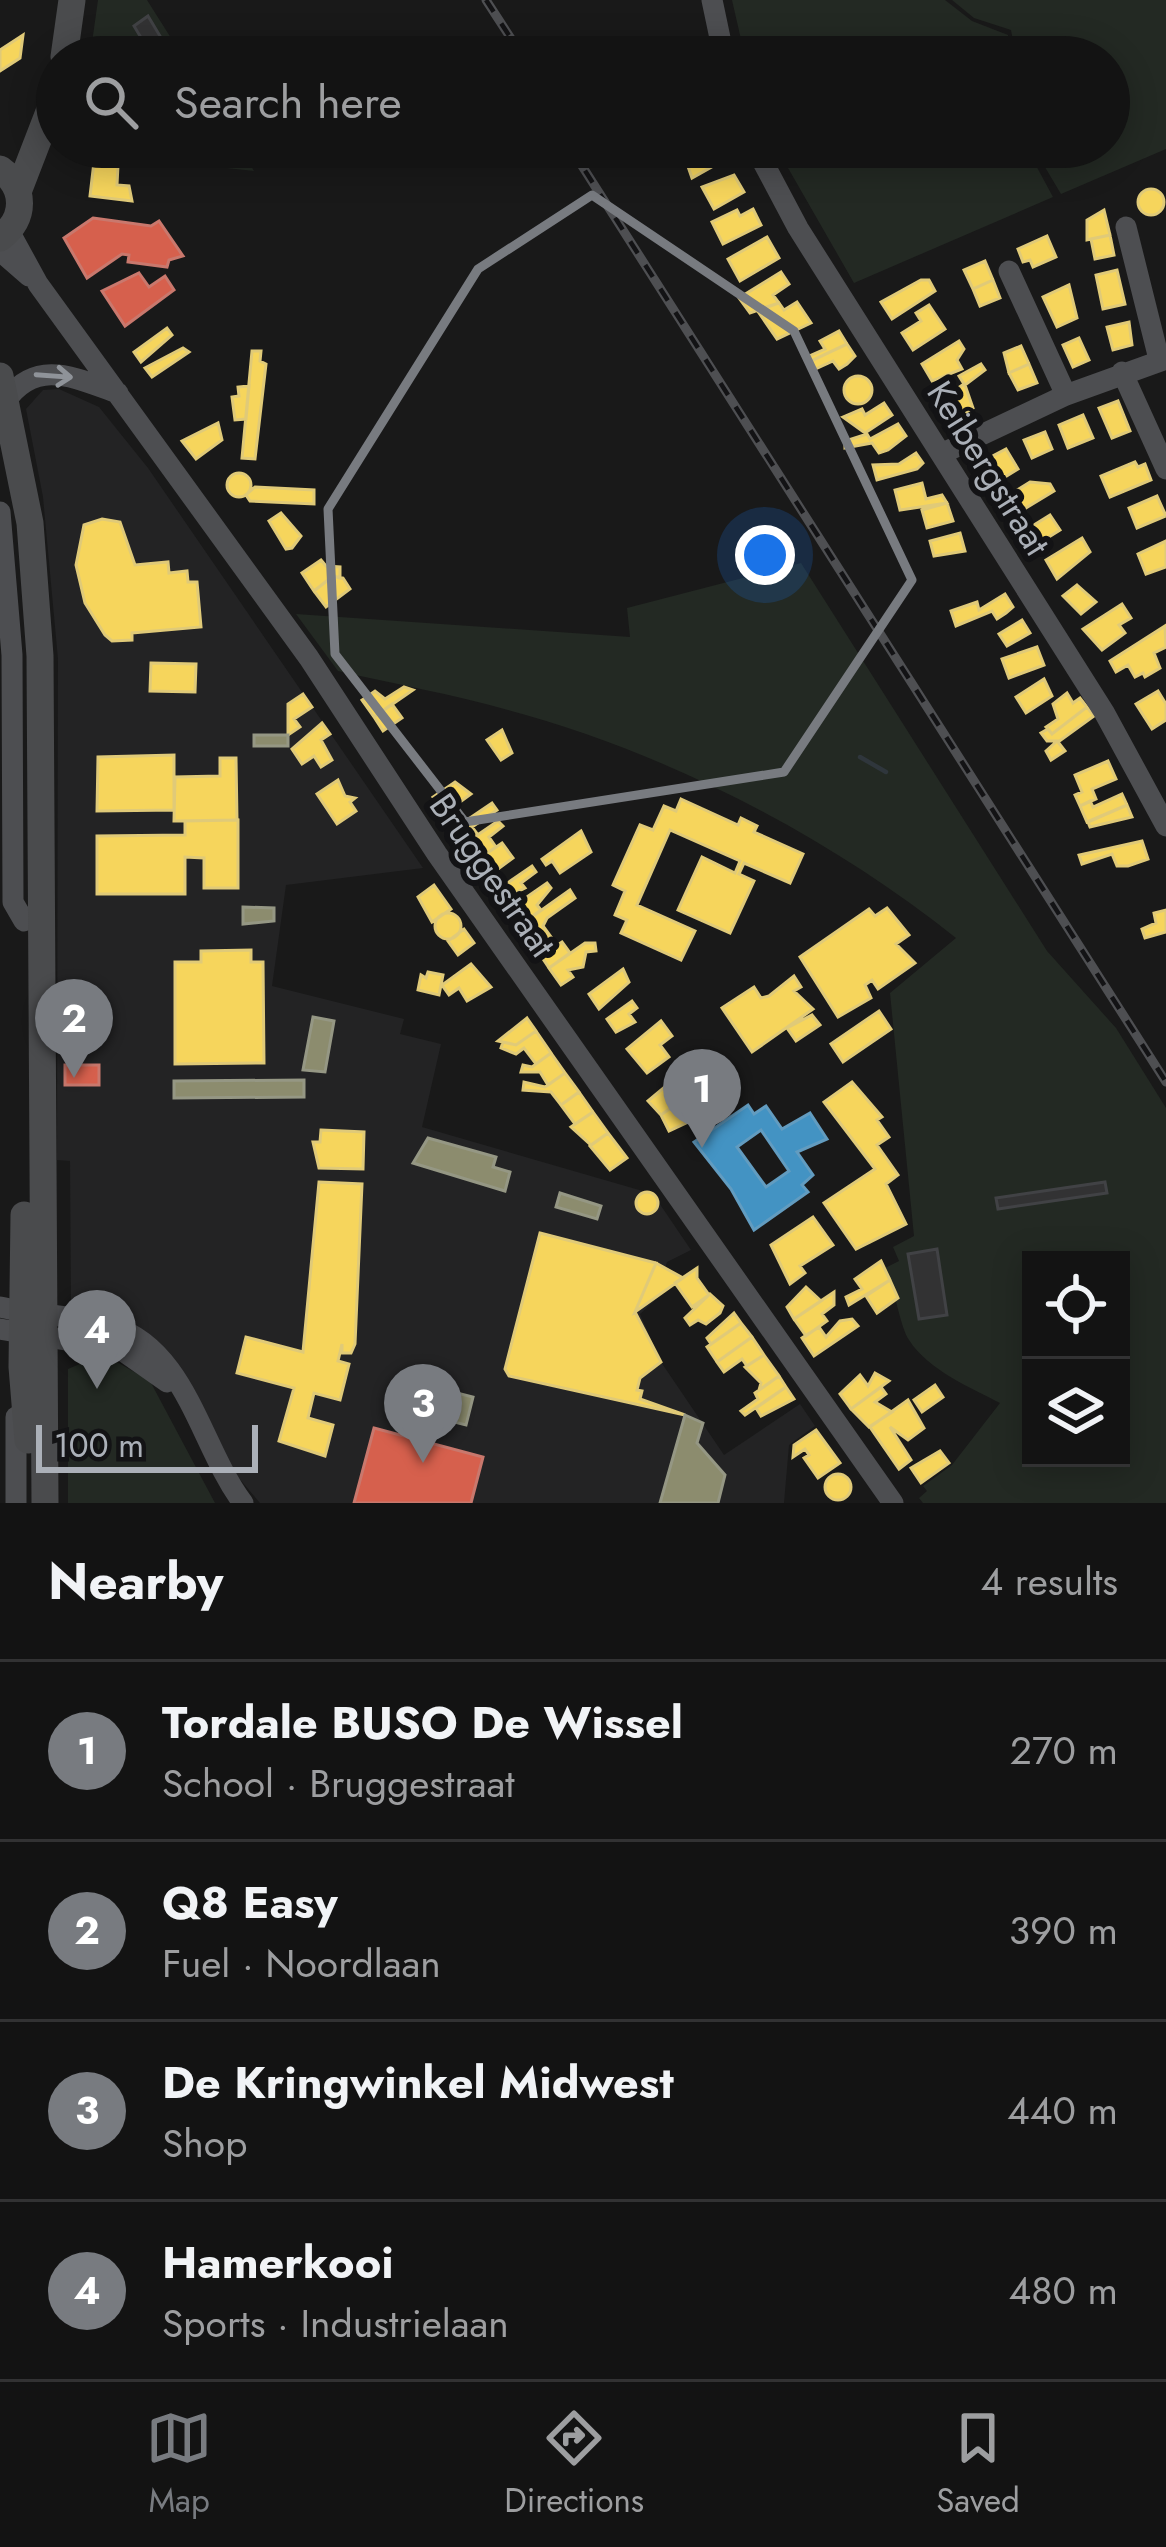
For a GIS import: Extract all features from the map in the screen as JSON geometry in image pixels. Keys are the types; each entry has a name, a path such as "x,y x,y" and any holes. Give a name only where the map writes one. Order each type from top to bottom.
{"main road":[{"path":"67,36 72,0"},
{"path":"18,192 0,167 36,135"},
{"path":"3,240 19,212 18,192 36,144"},
{"path":"2,410 28,504 36,580 44,1253 23,1323 45,1503"},
{"path":"2,410 23,657 27,1503"}],"street":[{"path":"712,0 720,36"},
{"name":"Keibergstraat","path":"766,168 798,228 1134,760 1166,826"},
{"path":"941,454 1066,395 1162,359 1126,227"},
{"name":"Bruggestraat","path":"3,240 309,658 437,854 893,1503"},
{"path":"1009,271 1066,395"},
{"path":"1122,372 1166,469"},
{"path":"2,410 27,378 44,373 118,393"},
{"path":"0,512 12,655 13,902 24,921"},
{"path":"23,1323 127,1352 184,1398 215,1465 243,1503"},
{"path":"16,1503 16,1411 23,1382"}],"highlighted area":[{"path":"592,195 794,331 912,580 784,772 465,822 335,654 328,509 478,269"}],"shaded area":[{"path":"98,0 147,0 170,36 93,36"},
{"path":"732,0 945,0 972,21 1008,36 740,36"},
{"path":"952,0 1166,0 1166,149 1130,164 1130,36 1012,36 1011,30 974,18"},
{"path":"788,168 1037,168 1053,197 854,283"},
{"path":"1046,168 1122,168 1061,194"},
{"path":"59,389 99,407 148,468 423,868 286,885 272,986 404,1019 400,1034 441,1044 422,1127 653,1194 691,1250 667,1262 660,1283 666,1290 640,1314 661,1362 724,1455 800,1404 815,1426 789,1445 784,1503 260,1503 227,1464 150,1336 71,1301 70,1161 57,1160 58,659 43,497 26,409 43,390"},
{"path":"801,563 1047,951 1116,1028 1166,1108 1166,1503 923,1503 919,1498 927,1491 923,1486 952,1465 1000,1403 951,1378 918,1351 906,1334 885,1268 899,1261 893,1247 914,1236 890,993 956,938 800,832 686,774 628,749 508,710 338,671 296,614 630,637 627,608"},
{"path":"103,1354 150,1381 215,1503 68,1503 68,1369"}],"building: Homes":[{"path":"23,35 20,58 0,71 0,50"},
{"path":"93,168 118,168 117,185 129,186 132,201 90,196"},
{"path":"689,168 710,168 692,178"},
{"path":"734,175 744,192 714,209 702,187"},
{"path":"1151,189 1164,202 1151,215 1138,202"},
{"path":"753,209 761,225 723,244 712,222 737,210 740,216"},
{"path":"1104,210 1110,235 1087,240 1087,220"},
{"path":"1110,235 1114,255 1095,259 1091,239"},
{"path":"1047,236 1056,257 1033,267 1030,260 1023,262 1018,249"},
{"path":"767,237 779,258 740,281 728,259"},
{"path":"985,261 993,280 973,289 964,270"},
{"path":"1117,270 1125,304 1103,309 1096,275"},
{"path":"781,272 789,284 773,295 779,303 750,313 739,298"},
{"path":"929,280 935,291 892,319 881,302"},
{"path":"993,280 1000,298 980,306 973,289"},
{"path":"1069,285 1077,318 1057,327 1043,297"},
{"path":"797,302 811,323 777,339 757,310 779,303 784,310"},
{"path":"929,305 945,329 913,350 902,333 921,321 916,313"},
{"path":"1129,322 1132,345 1113,350 1107,327"},
{"path":"167,328 172,335 141,362 134,352"},
{"path":"839,331 847,344 809,362 807,357 825,349 820,341"},
{"path":"1079,338 1089,360 1073,367 1063,345"},
{"path":"959,341 964,349 957,360 962,369 932,381 922,364"},
{"path":"847,344 855,356 847,364 839,369 833,361 813,370 809,362"},
{"path":"1021,346 1029,364 1009,373 1004,353"},
{"path":"183,348 189,352 152,377 145,368"},
{"path":"252,351 261,351 260,361 266,364 255,459 242,458"},
{"path":"981,364 985,370 965,385 973,408 956,418 943,398 964,384 959,376"},
{"path":"1029,364 1037,383 1018,390 1009,373"},
{"path":"858,376 868,380 872,390 868,400 858,404 848,400 844,390 848,380"},
{"path":"249,386 246,419 235,420 232,397 239,396 238,387"},
{"path":"1118,401 1130,431 1112,438 1099,408"},
{"path":"884,403 892,415 865,433 843,417 862,409 865,415"},
{"path":"1083,415 1093,438 1068,448 1059,425"},
{"path":"218,423 222,440 196,459 182,441"},
{"path":"898,424 906,436 888,450 879,453 872,443 845,448 845,441 867,434 870,439"},
{"path":"1045,432 1052,449 1032,458 1024,440"},
{"path":"1006,449 1018,469 997,482 983,461"},
{"path":"916,453 923,463 917,469 877,480 873,465 899,464"},
{"path":"1135,462 1138,467 1145,464 1151,480 1110,497 1101,476"},
{"path":"239,473 248,476 248,494 239,497 230,494 227,485 230,476"},
{"path":"1030,482 1050,484 1054,491 1016,514 1006,497"},
{"path":"922,483 926,499 942,495 947,503 900,510 895,490"},
{"path":"255,487 314,490 314,504 250,501 246,495"},
{"path":"1157,496 1166,516 1137,528 1129,508"},
{"path":"947,503 953,521 927,528 922,510"},
{"path":"281,513 301,536 292,548 286,549 269,521"},
{"path":"1050,515 1060,530 1036,545 1026,530"},
{"path":"102,519 120,522 135,565 168,562 169,573 187,571 188,582 197,582 201,627 132,633 132,640 112,641 105,635 85,603 76,565 84,525"},
{"path":"960,533 965,551 934,556 930,541"},
{"path":"1082,538 1090,552 1057,579 1046,560"},
{"path":"1166,541 1166,567 1146,574 1138,554"},
{"path":"321,560 326,566 340,567 340,578 333,576 314,591 302,573"},
{"path":"333,576 343,578 350,589 326,607 314,591"},
{"path":"1077,585 1096,602 1081,614 1063,596"},
{"path":"1005,594 1013,607 997,619 992,611 956,626 951,611 977,602 979,610"},
{"path":"1122,604 1131,618 1119,625 1125,633 1102,650 1083,629"},
{"path":"1022,620 1030,633 1007,646 999,634"},
{"path":"1165,626 1166,647 1154,653 1160,668 1145,677 1143,673 1135,677 1128,665 1116,672 1110,661"},
{"path":"1037,647 1044,665 1009,678 1002,659"},
{"path":"151,663 196,664 195,692 150,691"},
{"path":"1044,679 1052,696 1026,713 1016,697"},
{"path":"404,687 413,690 374,717 362,700 375,691 385,699"},
{"path":"1158,691 1166,704 1166,720 1152,729 1136,704"},
{"path":"1067,693 1073,703 1080,698 1087,707 1052,734 1046,727 1058,719 1053,704"},
{"path":"303,694 312,707 294,719 300,727 288,735 288,704"},
{"path":"392,704 402,718 383,731 374,717"},
{"path":"1087,707 1094,716 1058,742 1065,751 1051,760 1046,751 1057,741 1047,741 1041,733 1048,729 1052,734"},
{"path":"322,723 330,734 321,740 332,760 321,767 314,756 302,764 292,749"},
{"path":"502,730 512,753 501,760 487,740"},
{"path":"174,755 174,810 97,811 98,757"},
{"path":"220,758 236,758 237,820 174,821 175,777 220,776"},
{"path":"1108,761 1116,779 1092,789 1096,799 1080,806 1075,795 1082,792 1075,775"},
{"path":"338,780 345,796 355,798 350,802 356,811 337,824 317,794"},
{"path":"455,782 471,794 445,813 433,797"},
{"path":"1122,794 1127,805 1087,822 1080,806 1090,801 1093,807"},
{"path":"681,799 738,825 741,818 757,826 754,832 803,854 790,883 744,863 739,874 754,881 730,933 678,910 702,857 735,873 740,861 670,830 637,905 695,931 681,960 621,933 627,920 615,915 625,891 613,885 640,825 653,830 664,806 676,811"},
{"path":"492,803 497,810 472,827 478,835 463,845 452,830"},
{"path":"1127,805 1132,817 1090,827 1088,822"},
{"path":"238,820 238,888 204,888 204,858 185,857 185,894 97,894 97,836 185,835 185,821"},
{"path":"498,821 503,826 489,837 496,847 474,862 463,845"},
{"path":"581,831 591,852 560,873 552,861 546,865 542,859"},
{"path":"1142,841 1148,859 1128,866 1117,866 1112,854 1082,864 1079,855"},
{"path":"502,843 513,858 486,878 474,862"},
{"path":"532,866 536,872 521,883 525,888 501,900 496,891"},
{"path":"547,883 551,888 537,905 541,910 519,926 508,910"},
{"path":"434,885 451,909 432,922 418,897"},
{"path":"570,890 575,898 547,918 543,926 551,937 535,948 519,926"},
{"path":"887,908 909,935 896,944 915,963 878,989 872,980 865,985 871,998 838,1017 800,957 869,909 875,916"},
{"path":"1166,910 1166,932 1145,938 1142,929 1156,923 1154,913"},
{"path":"448,913 461,926 448,939 435,926"},
{"path":"464,929 474,943 458,955 448,941"},
{"path":"562,942 570,953 549,968 541,956"},
{"path":"585,943 595,943 596,951 586,952 583,967 568,970 573,977 561,985 549,968"},
{"path":"251,950 251,962 263,962 264,1063 175,1064 175,962 201,962 201,951"},
{"path":"471,964 491,987 467,1001 459,988 449,995 442,985"},
{"path":"623,969 629,982 599,1009 589,994"},
{"path":"428,972 443,975 439,995 418,990 421,975 426,978"},
{"path":"794,976 801,987 794,991 813,1009 752,1052 722,1008 754,987 761,998 769,996"},
{"path":"632,1001 637,1008 629,1014 635,1022 616,1032 607,1019"},
{"path":"879,1011 891,1029 843,1062 831,1044"},
{"path":"812,1015 820,1025 796,1041 787,1028"},
{"path":"527,1018 536,1031 516,1045 498,1041"},
{"path":"661,1021 672,1036 660,1045 669,1057 647,1073 627,1049"},
{"path":"536,1031 551,1053 536,1064 524,1048 516,1054 501,1048 503,1042 516,1045"},
{"path":"551,1053 565,1073 548,1085 540,1072 521,1072 523,1065 532,1067"},
{"path":"565,1073 579,1092 561,1105 551,1092 523,1090 524,1082 545,1087"},
{"path":"704,1074 708,1081 661,1115 648,1101 667,1085 676,1095"},
{"path":"708,1081 702,1094 685,1105 692,1115 686,1123 669,1131 661,1115"},
{"path":"852,1082 882,1117 877,1120 889,1137 877,1145 898,1175 886,1184 906,1224 856,1249 824,1203 875,1169 824,1102"},
{"path":"579,1092 593,1112 575,1124 561,1105"},
{"path":"593,1112 608,1133 591,1145 571,1127"},
{"path":"321,1130 364,1132 363,1169 319,1168 313,1142 320,1142"},
{"path":"608,1133 627,1158 610,1170 590,1146"},
{"path":"319,1182 362,1184 355,1344 351,1353 342,1353 342,1344 338,1361 349,1364 340,1400 314,1393 308,1418 333,1425 325,1456 279,1441 294,1388 237,1373 246,1337 303,1352"},
{"path":"647,1192 658,1203 647,1214 636,1203"},
{"path":"813,1217 833,1245 800,1266 805,1273 790,1284 771,1245"},
{"path":"540,1233 656,1263 635,1312 661,1362 640,1378 637,1390 642,1391 640,1399 685,1415 509,1376 505,1369"},
{"path":"881,1261 890,1280 849,1305 846,1297 862,1289 855,1279"},
{"path":"656,1263 683,1278 635,1312"},
{"path":"697,1268 697,1278 709,1295 692,1307 675,1283"},
{"path":"890,1280 898,1298 877,1313 866,1296"},
{"path":"806,1287 821,1301 794,1319 787,1307"},
{"path":"834,1292 834,1305 822,1314 827,1321 806,1336 794,1319"},
{"path":"710,1294 723,1306 720,1313 706,1324 698,1320 690,1325 685,1318"},
{"path":"734,1313 741,1323 711,1344 707,1338"},
{"path":"852,1319 858,1326 814,1356 802,1338 819,1327 826,1337 840,1321"},
{"path":"741,1323 752,1337 717,1362 707,1347"},
{"path":"752,1337 764,1355 747,1366 742,1359 724,1372 717,1362"},
{"path":"764,1355 779,1376 759,1390 761,1383 745,1367"},
{"path":"875,1373 889,1381 851,1409 840,1394 860,1375 868,1386"},
{"path":"779,1376 786,1387 745,1415 741,1411 758,1399 755,1393"},
{"path":"935,1385 943,1397 922,1412 914,1400"},
{"path":"786,1387 794,1399 761,1416 756,1408"},
{"path":"881,1387 886,1394 875,1402 892,1412 869,1427 851,1409"},
{"path":"908,1400 924,1428 908,1440 890,1427 911,1460 899,1469 870,1427"},
{"path":"816,1430 840,1463 818,1478 804,1458 809,1455 805,1449 793,1457 794,1445"},
{"path":"940,1451 949,1463 921,1483 911,1468"},
{"path":"838,1474 851,1487 838,1500 825,1487"}],"building: Shops":[{"path":"93,218 151,226 159,221 183,256 169,260 167,267 128,262 129,255 122,254 87,278 64,238"},
{"path":"139,273 149,287 165,276 174,290 125,326 102,291"},
{"path":"65,1065 99,1065 99,1085 65,1085"},
{"path":"374,1428 483,1457 471,1503 354,1503"}],"building: Schools":[{"path":"748,1105 754,1114 766,1106 782,1129 810,1113 827,1139 797,1152 813,1175 802,1185 808,1192 754,1230 731,1189 694,1142","holes":["761,1130 789,1171 766,1187 737,1147"]}],"building: Industry":[{"path":"254,735 288,735 288,746 254,746"},
{"path":"243,907 274,908 274,921 243,924"},
{"path":"313,1017 334,1021 325,1072 303,1070"},
{"path":"304,1080 304,1097 174,1098 174,1081"},
{"path":"428,1138 496,1157 493,1167 510,1172 505,1191 413,1163"},
{"path":"560,1193 601,1206 597,1219 556,1207"},
{"path":"445,1390 473,1397 466,1425 438,1418"},
{"path":"685,1415 703,1423 697,1443 725,1475 718,1503 660,1503"}],"building: Other":[{"path":"148,16 160,36 140,36 134,26"},
{"path":"1105,1182 1107,1193 998,1209 996,1198"},
{"path":"937,1249 947,1315 919,1319 908,1254"}],"waterway":[{"path":"860,757 886,772"}],"railway":[{"path":"486,0 509,36"},
{"path":"583,168 1166,1082"}],"place":[{"name":"Q8 Easy","path":"74,1078"},
{"name":"Tordale BUSO De Wissel","path":"702,1148"},
{"name":"Hamerkooi","path":"97,1389"},
{"name":"De Kringwinkel Midwest","path":"423,1463"}]}
